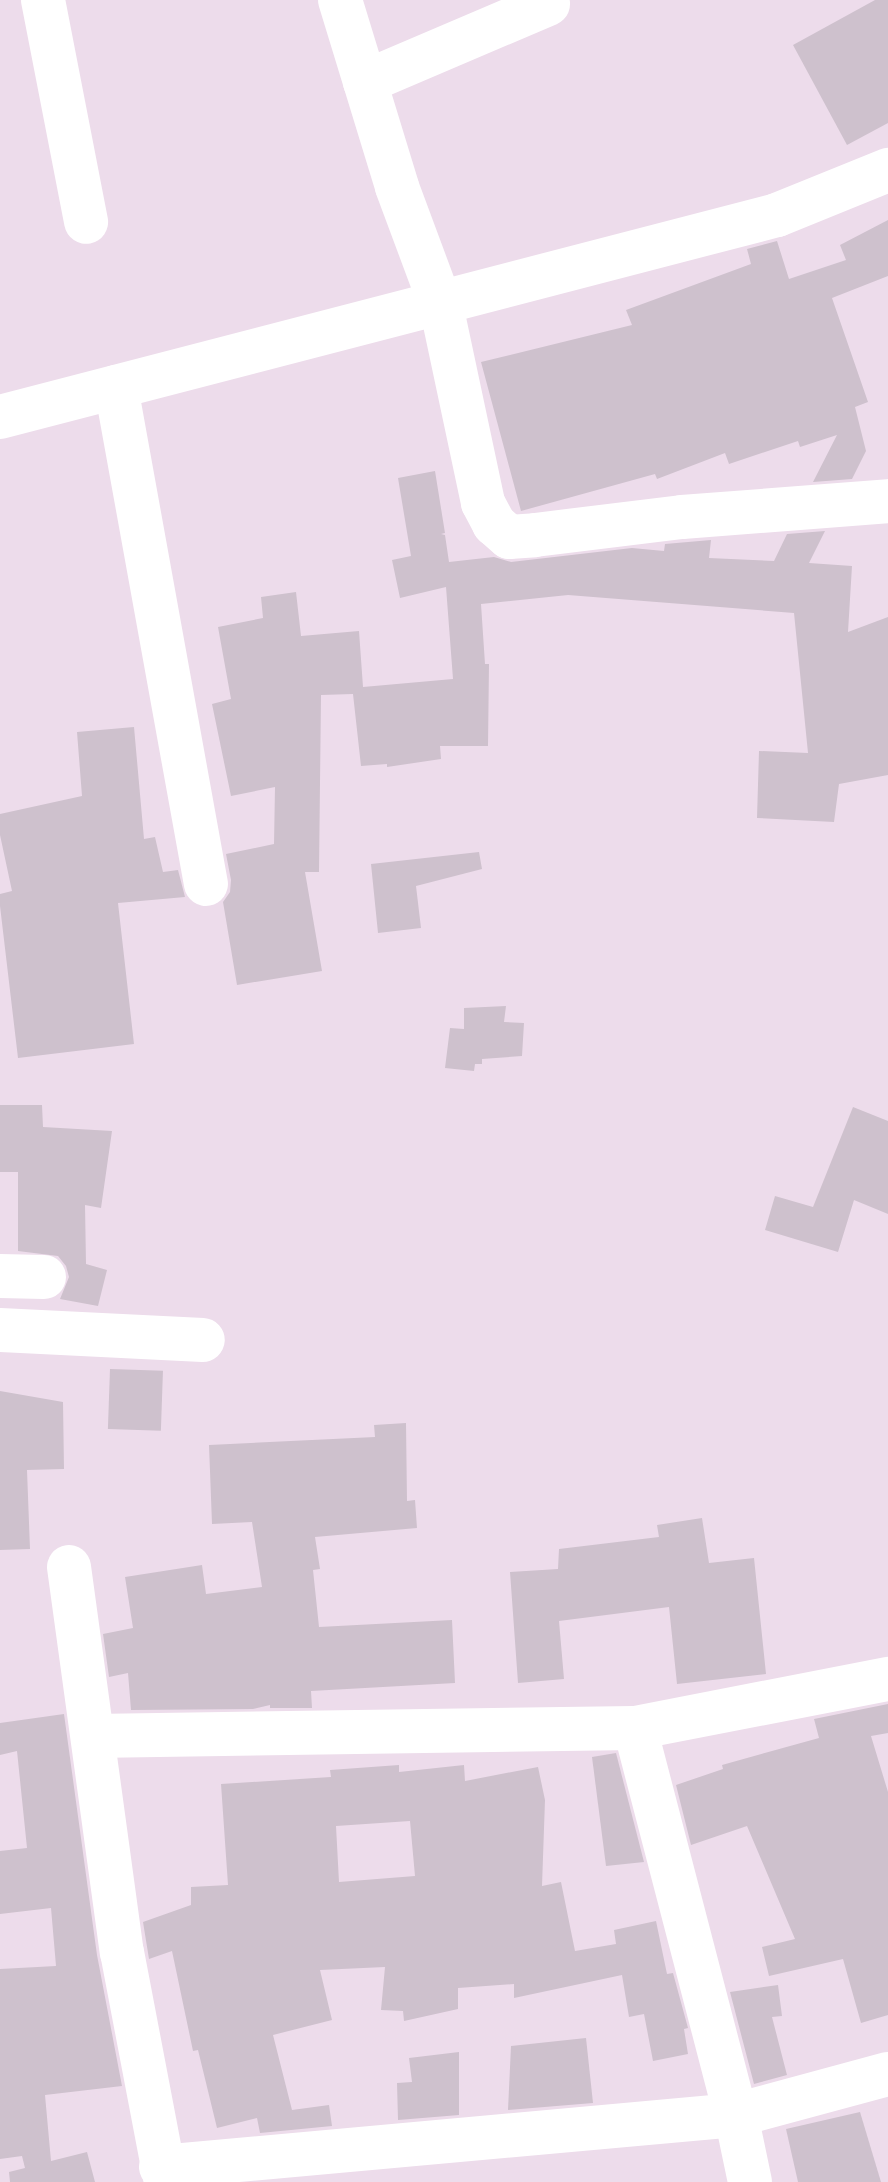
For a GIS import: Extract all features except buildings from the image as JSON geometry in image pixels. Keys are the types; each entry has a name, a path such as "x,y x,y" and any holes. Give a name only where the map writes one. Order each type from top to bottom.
{"street":[{"path":"43,0 86,222"},
{"path":"340,0 397,187 441,305 483,503 494,524 509,537 682,517 888,501"},
{"path":"365,82 548,4"},
{"path":"0,417 441,305 777,215 888,170"},
{"path":"116,387 206,884"},
{"path":"0,1276 44,1277"},
{"path":"0,1330 203,1340"},
{"path":"69,1567 122,1952 163,2174 736,2115 888,2074"},
{"path":"93,1736 635,1728 888,1679"},
{"path":"635,1728 736,2115 750,2182"}]}
